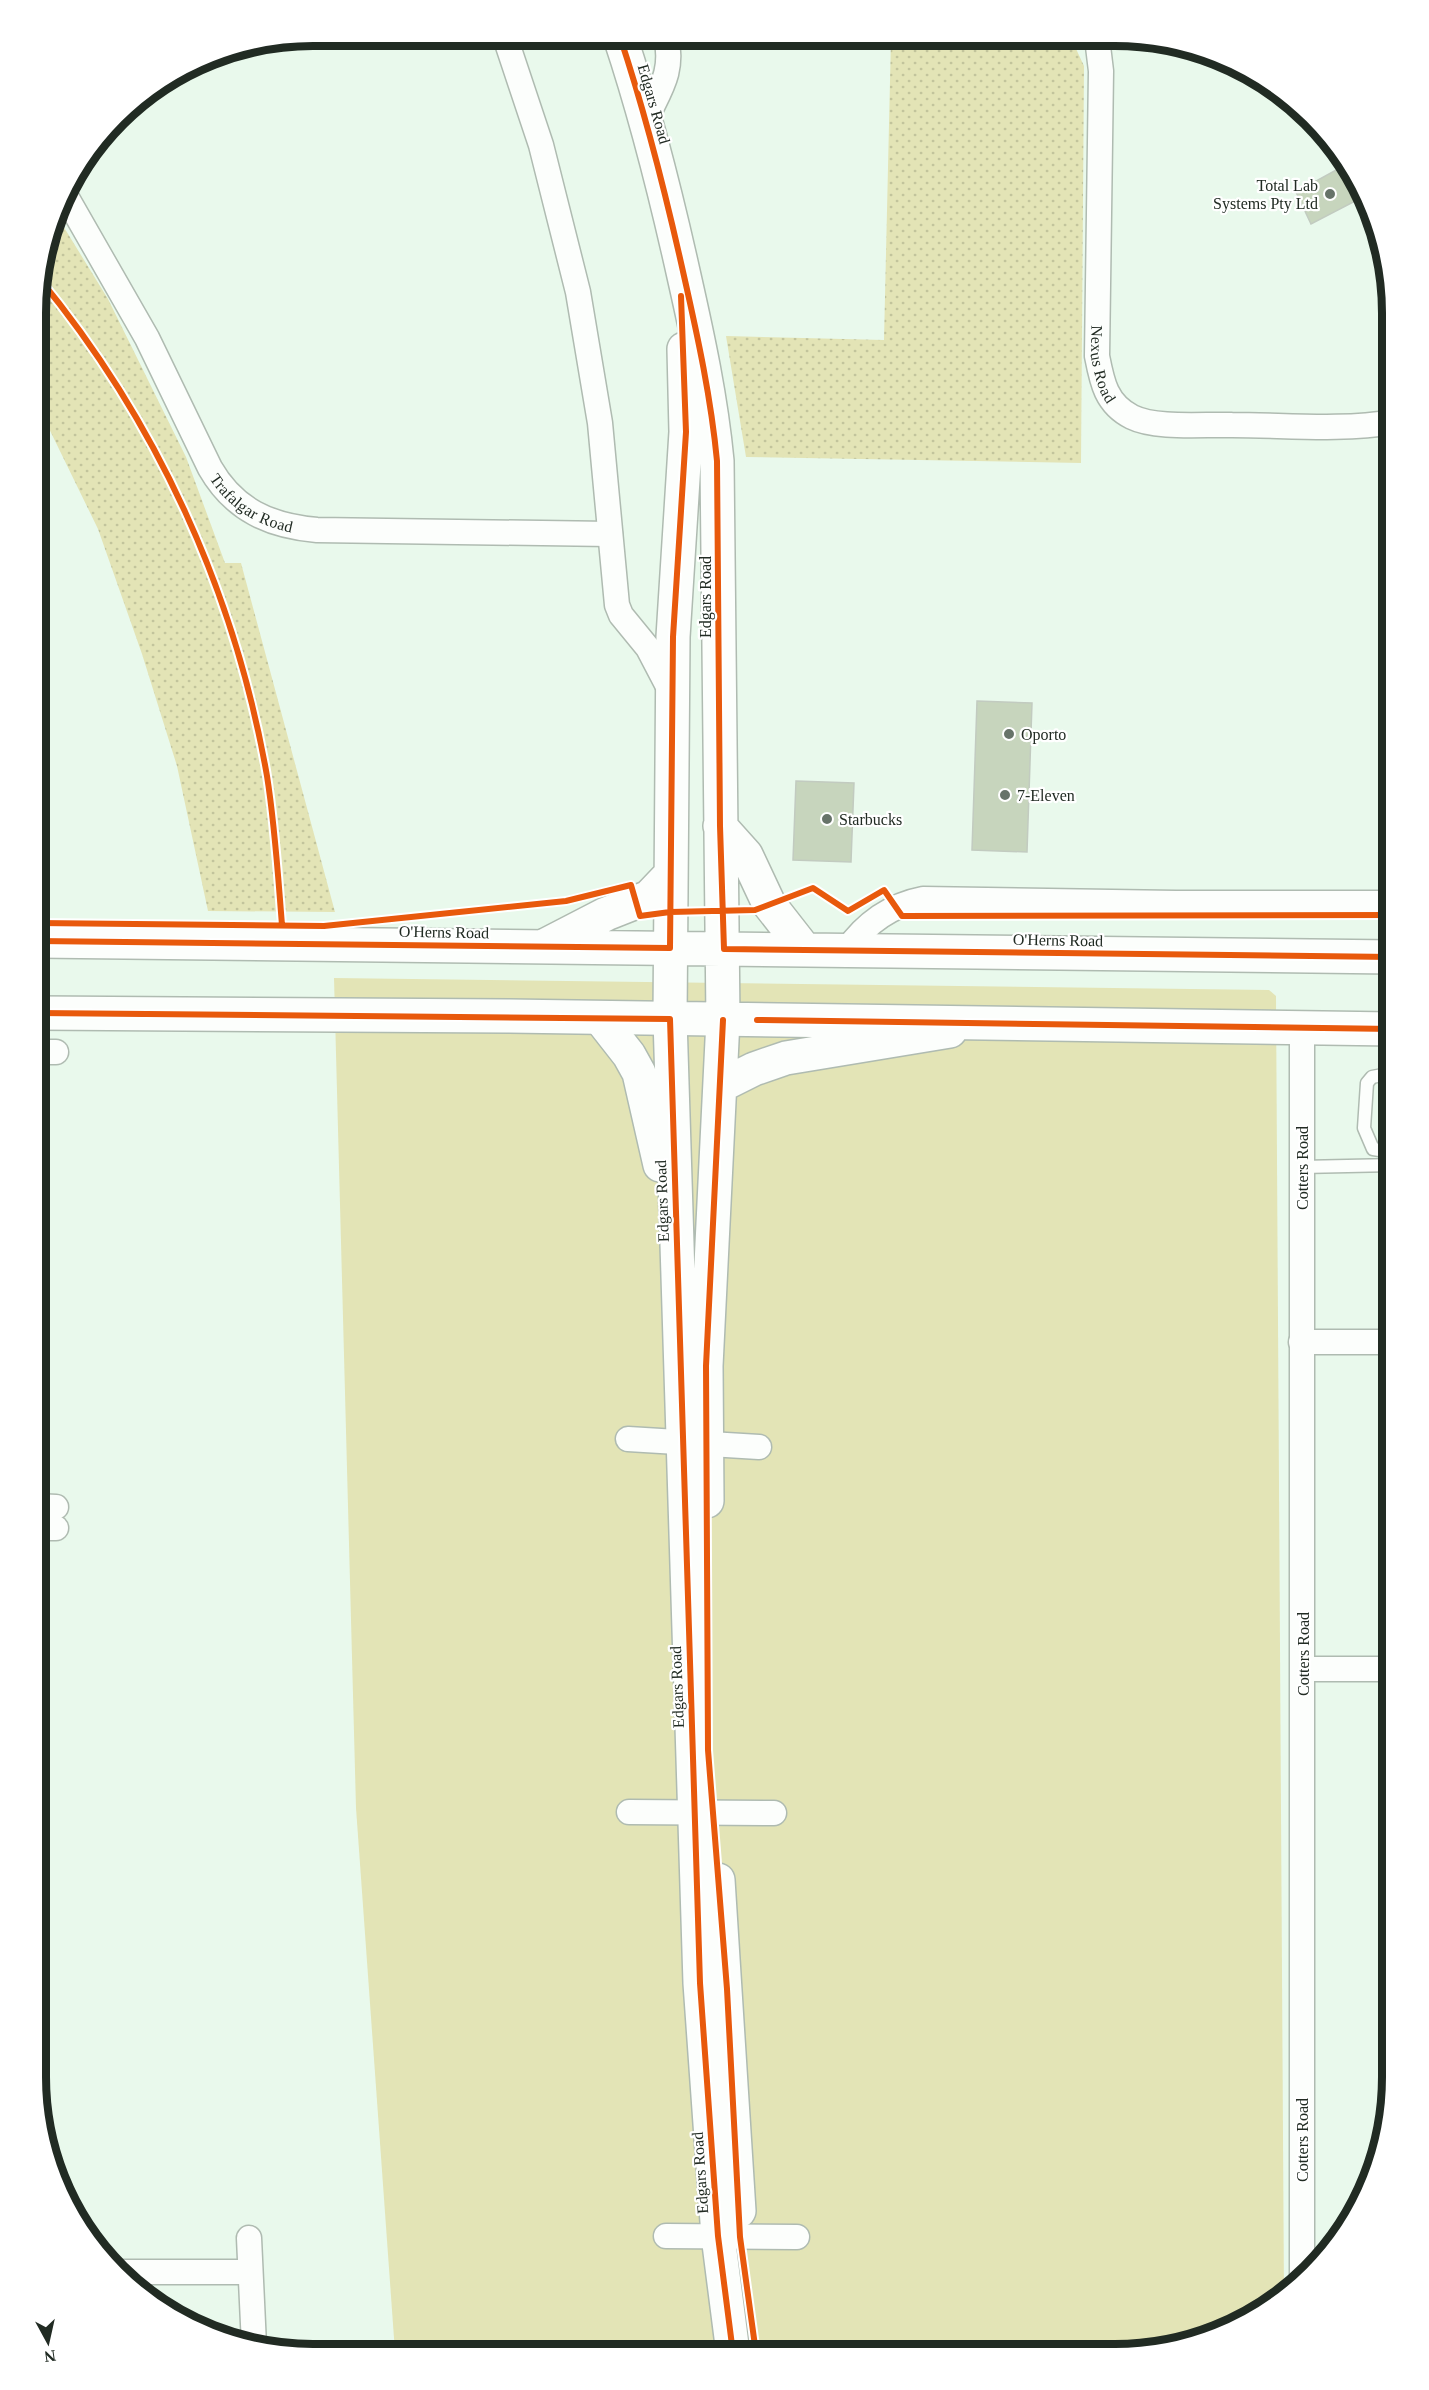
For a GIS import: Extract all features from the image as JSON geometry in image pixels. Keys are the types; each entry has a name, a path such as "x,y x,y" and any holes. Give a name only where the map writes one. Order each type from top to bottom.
{"main road":[{"name":"Edgars Road","path":"623,46 646,119 678,248 707,378 717,461 723,1020 706,1366 695,1442"},
{"name":"Edgars Road","path":"678,248 686,432 673,636 669,1019 676,1231 695,1442 704,1813 700,1983 729,2237 733,2343"},
{"path":"720,826 746,855 769,904 805,950"},
{"path":"542,947 606,914 649,897 671,874"},
{"name":"O'Herns Road","path":"46,941 1382,957"},
{"path":"46,1013 1382,1029"},
{"path":"600,1018 629,1055 639,1072 676,1231"},
{"path":"720,1086 754,1069 786,1058 996,1024"},
{"name":"Edgars Road","path":"729,2237 754,2343"}],"street":[{"path":"508,46 541,145 578,292 600,423 617,605 621,615 648,648 673,696"},
{"path":"646,119 669,72 671,58 668,46"},
{"name":"Nexus Road","path":"1097,46 1101,71 1097,356 1108,397 1118,408 1134,418 1169,424 1356,426 1382,423"},
{"name":"Trafalgar Road","path":"70,204 147,338 218,483 247,510 279,525 317,530 610,534"},
{"path":"847,950 861,931 894,908 923,899 1382,903"},
{"name":"Cotters Road","path":"1302,1029 1302,2267"},
{"path":"1301,1342 1382,1342"},
{"path":"628,1439 759,1447"},
{"path":"1303,1669 1382,1669"},
{"path":"630,1812 774,1813"},
{"path":"666,2236 797,2237"},
{"path":"249,2238 254,2336"},
{"path":"133,2272 250,2272"}],"lane":[{"path":"1382,1075 1372,1077 1367,1083 1364,1128 1373,1149 1382,1150"},
{"path":"1302,1167 1382,1166"}],"green space":[{"path":"891,46 1075,46 1084,66 1081,463 746,457 726,336 884,340"},
{"path":"62,225 108,299 186,457 225,563 241,563 335,912 208,911 177,766 142,654 98,529 46,422 47,296 52,262"},
{"path":"334,978 1269,990 1276,996 1284,2283 1249,2308 1218,2323 1167,2338 1133,2343 394,2343 356,1808"}],"building":[{"name":"Total Lab Systems Pty Ltd","path":"1339,168 1357,200 1311,224 1296,192"},
{"path":"977,701 1032,703 1027,852 972,850"},
{"path":"796,781 854,783 851,862 793,860"}],"cycle path":[{"path":"623,46 670,215 708,391 717,461 720,826 724,949 1382,957"},
{"path":"48,289 81,332 119,390 154,450 185,512 212,576 253,708 267,776 282,925"},
{"path":"46,941 670,948 673,637 686,432 681,296"},
{"path":"46,923 324,926 566,901 631,885 640,916 670,912 755,910 813,888 848,911 884,890 902,916 1382,915"},
{"path":"46,1013 670,1019 700,1983 718,2236 732,2343"},
{"path":"723,1020 706,1366 708,1750 727,1989 740,2237 755,2343"},
{"path":"757,1020 1382,1029"}],"place":[{"name":"Total Lab Systems Pty Ltd","path":"1330,194"},
{"name":"Oporto","path":"1009,734"},
{"name":"7-Eleven","path":"1005,795"},
{"name":"Starbucks","path":"827,819"}]}
